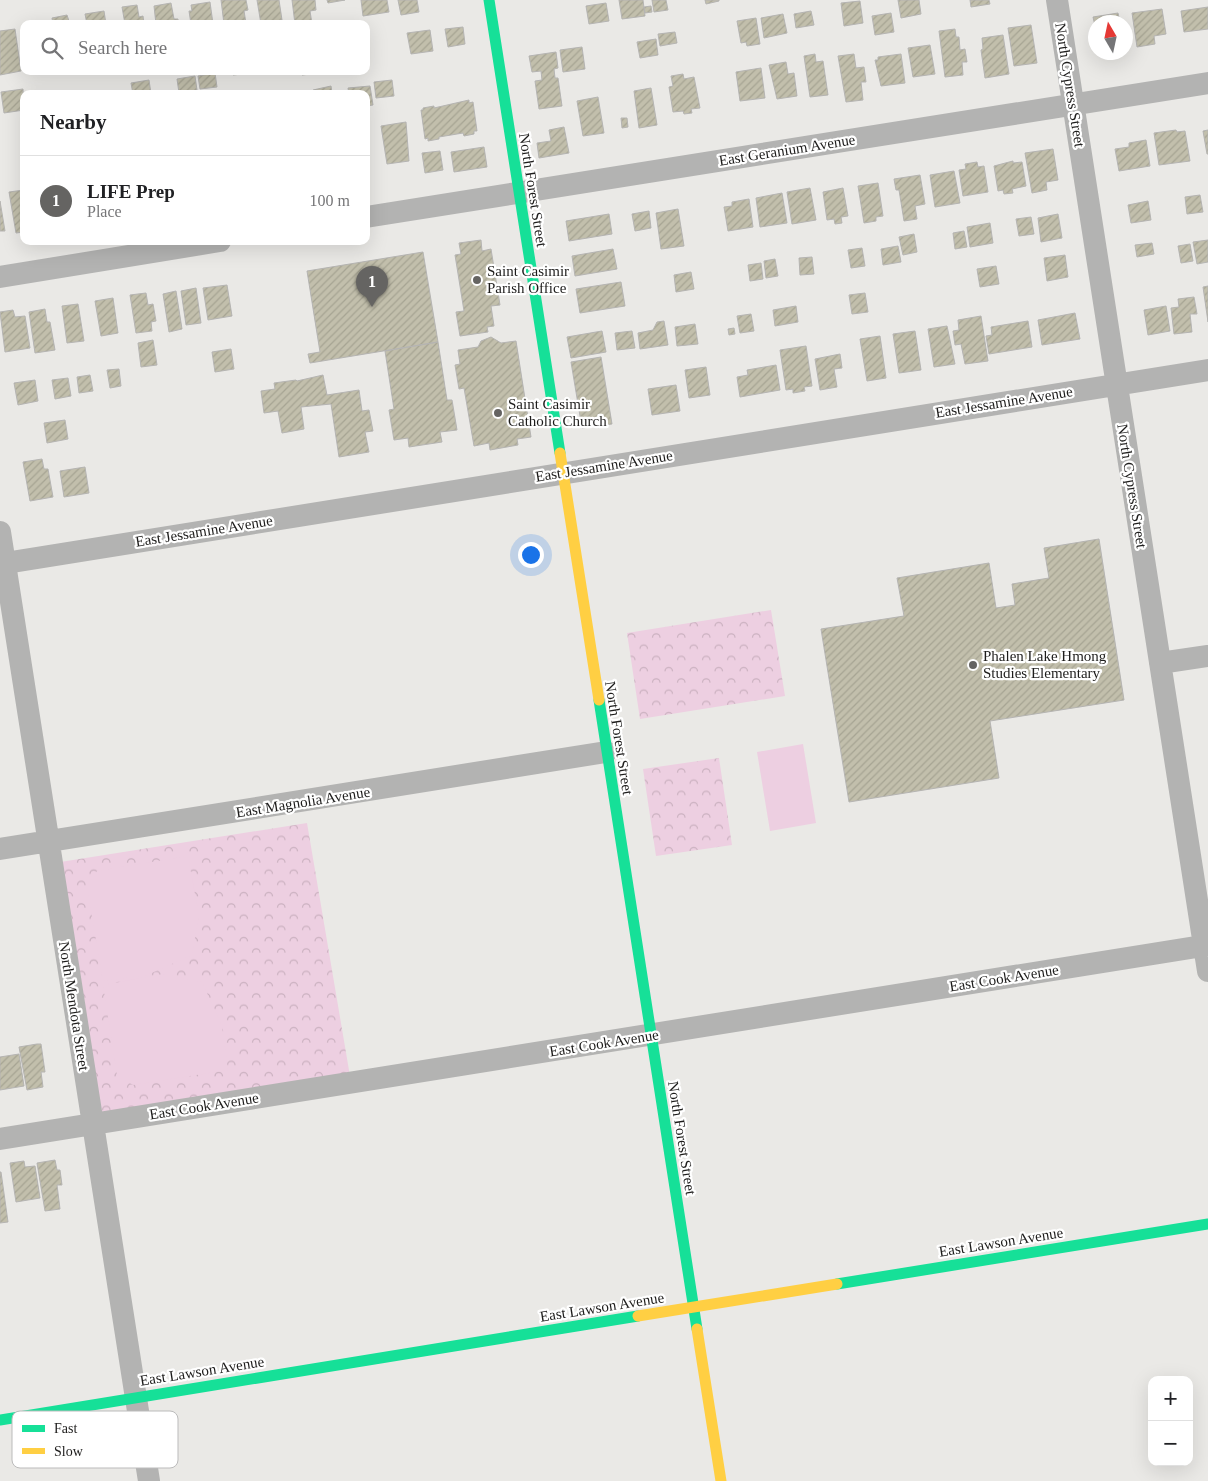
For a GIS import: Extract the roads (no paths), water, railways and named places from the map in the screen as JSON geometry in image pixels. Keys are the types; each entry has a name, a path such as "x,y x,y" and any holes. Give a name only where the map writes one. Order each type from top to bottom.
{"street":[{"name":"North Forest Street","path":"489,0 720,1481"},
{"name":"North Cypress Street","path":"1056,0 1206,945 1208,971"},
{"name":"East Geranium Avenue","path":"370,216 1208,83"},
{"path":"0,277 196,245"},
{"name":"East Jessamine Avenue","path":"2,564 562,472 1208,370"},
{"name":"North Mendota Street","path":"0,532 2,564 138,1411"},
{"path":"1160,663 1208,656"},
{"name":"East Magnolia Avenue","path":"0,850 606,752"},
{"name":"East Cook Avenue","path":"0,1139 650,1036 1206,945"},
{"name":"East Lawson Avenue","path":"53,1411 1208,1224"},
{"name":"North Mendota Street","path":"147,1468 149,1481"}],"place":[{"name":"Saint Casimir Parish Office","path":"477,280"},
{"name":"LIFE Prep","path":"372,307"},
{"name":"Saint Casimir Catholic Church","path":"498,413"},
{"name":"Phalen Lake Hmong Studies Elementary","path":"973,665"}]}
